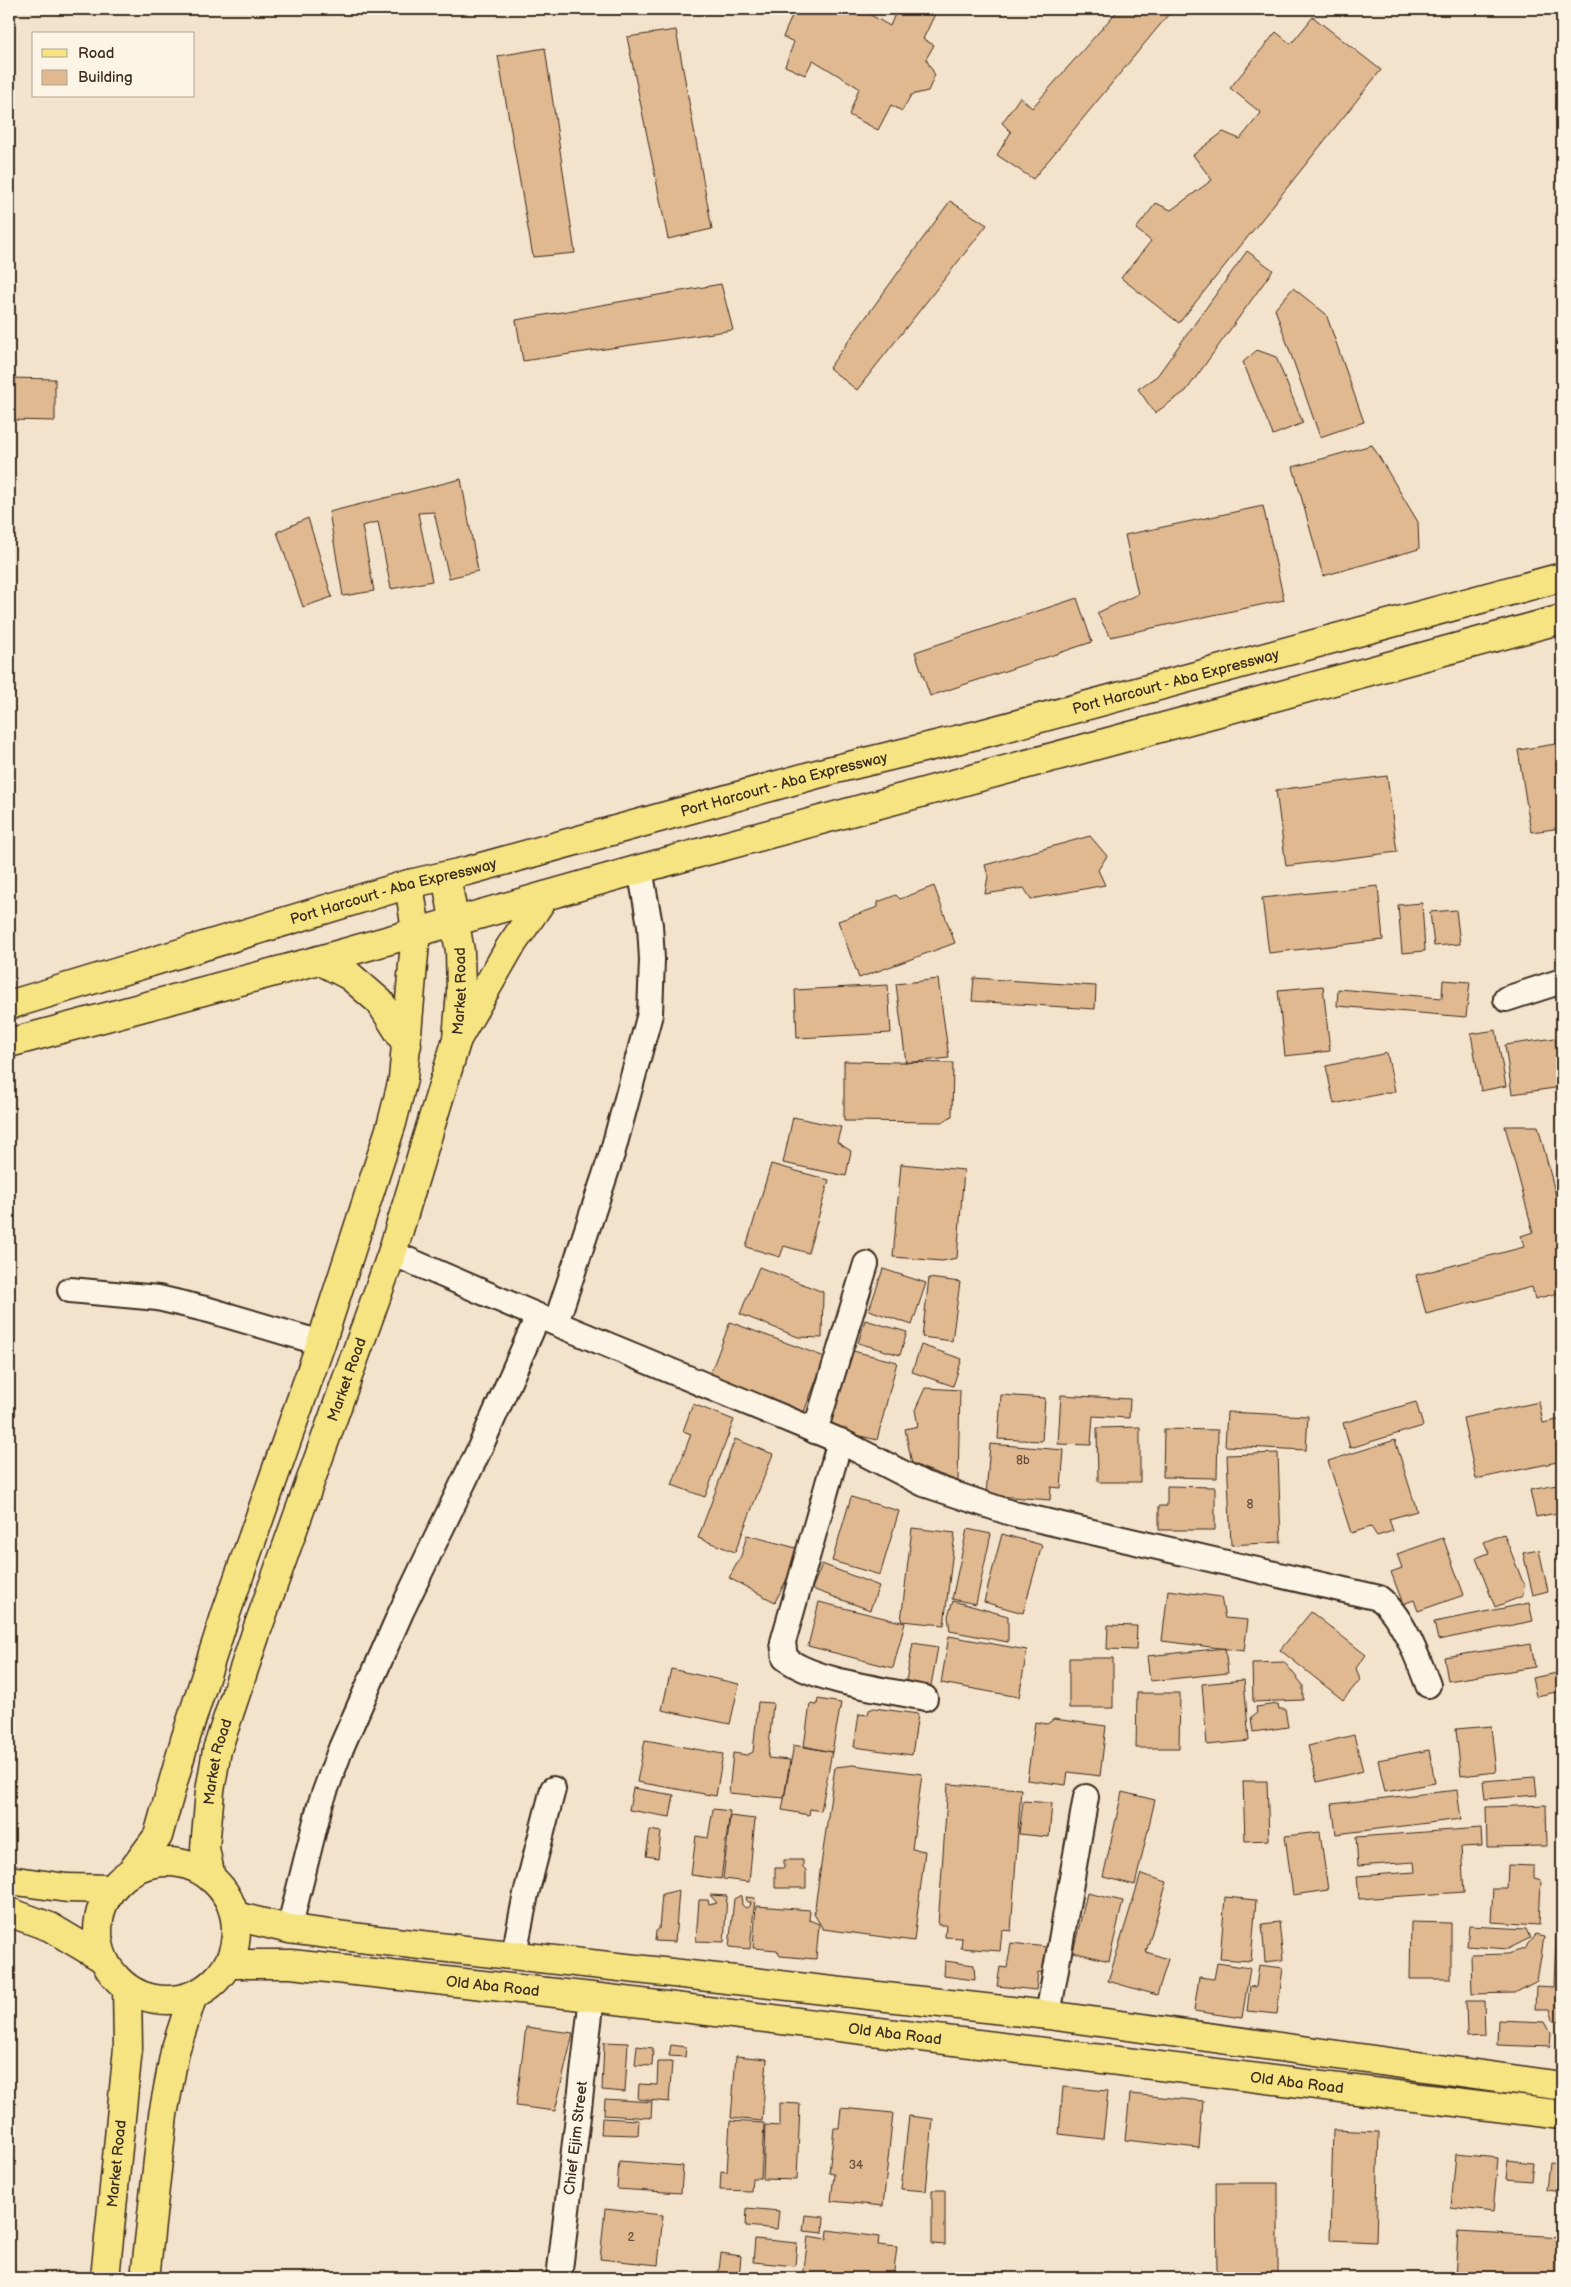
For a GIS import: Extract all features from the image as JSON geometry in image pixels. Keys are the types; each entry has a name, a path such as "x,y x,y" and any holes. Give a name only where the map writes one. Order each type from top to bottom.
{"main road":[{"name":"Port Harcourt - Aba Expressway","path":"9,1004 409,884 446,876 832,770 991,732 1562,577"},
{"path":"9,1043 319,960 640,869 1562,619"},
{"name":"Market Road","path":"211,1878 205,1848 217,1750 256,1630 392,1253 457,1039 461,991 460,951 446,876"},
{"path":"132,1871 154,1863 167,1862 190,1866 211,1878 226,1895 235,1916 236,1941 228,1964 213,1982 193,1995 176,2000 159,2000 148,1998 127,1988 109,1970 102,1958 97,1930 99,1916 111,1889 132,1871 158,1836 185,1740 225,1616 321,1344 392,1124 403,1079 416,931 409,884"},
{"path":"457,1039 510,947 545,896"},
{"path":"319,960 350,976 380,1002 407,1045"},
{"path":"9,1880 67,1888 111,1889"},
{"path":"9,1912 50,1927 102,1958"},
{"path":"235,1916 289,1929 1048,2016 1562,2086"},
{"name":"Old Aba Road","path":"228,1964 291,1964 592,1997 1562,2115"},
{"name":"Market Road","path":"101,2277 128,2048 127,1988"},
{"path":"145,2278 163,2115 176,2051 193,1995"}],"street":[{"path":"289,1929 320,1805 341,1748 401,1612 479,1450 547,1320 612,1154 650,1014 652,960 650,925 640,869"},
{"path":"1506,999 1562,981"},
{"path":"392,1253 547,1320 840,1441 924,1484 1014,1514 1119,1540 1380,1598 1388,1605 1414,1649 1428,1686"},
{"path":"816,1431 866,1264"},
{"path":"70,1290 158,1298 210,1310 321,1344"},
{"path":"840,1441 783,1642 785,1658 796,1667 816,1674 925,1698"},
{"path":"514,1954 526,1894 553,1789"},
{"path":"1048,2016 1086,1797"},
{"name":"Chief Ejim Street","path":"559,2278 592,1997"}],"building":[{"path":"795,9 860,9 890,26 897,9 922,9 935,14 923,39 934,45 926,59 935,75 928,91 911,95 902,111 891,105 878,130 849,115 859,88 813,60 805,75 785,66 794,42 783,37"},
{"path":"1119,9 1173,9 1033,179 997,155 1011,132 1002,123 1020,97 1032,108"},
{"path":"1313,17 1381,70 1179,323 1121,278 1151,241 1136,229 1156,203 1171,210 1212,180 1193,155 1223,132 1240,139 1261,113 1230,88 1276,32 1291,44"},
{"path":"676,30 712,229 668,239 627,37"},
{"path":"545,48 575,253 533,257 498,56"},
{"path":"950,201 987,225 857,390 829,368"},
{"path":"1247,251 1273,270 1186,391 1155,413 1138,389 1157,376"},
{"path":"721,284 733,330 523,361 516,320"},
{"path":"1293,288 1326,314 1364,422 1320,437 1275,309"},
{"path":"1257,350 1276,357 1303,423 1273,435 1243,362"},
{"path":"9,378 55,379 55,421 9,420"},
{"path":"1372,445 1418,522 1419,549 1323,576 1293,467"},
{"path":"461,479 478,571 449,578 434,512 418,513 432,581 391,589 378,522 362,526 374,591 343,596 329,512"},
{"path":"1263,506 1284,600 1110,637 1097,613 1138,594 1125,535"},
{"path":"308,518 332,597 303,607 277,532"},
{"path":"1077,598 1092,642 930,696 915,652"},
{"path":"1562,743 1562,828 1531,832 1518,750"},
{"path":"1387,776 1397,852 1286,866 1276,790"},
{"path":"1090,836 1107,856 1098,870 1105,885 1031,899 1024,888 985,894 988,876 985,865"},
{"path":"934,886 955,943 859,978 838,921 878,907 878,902 896,895 900,899"},
{"path":"1378,886 1383,940 1269,953 1262,898"},
{"path":"1422,903 1425,951 1402,953 1398,905"},
{"path":"1456,910 1460,944 1434,946 1430,912"},
{"path":"974,978 1096,986 1095,1009 972,1001"},
{"path":"938,979 949,1058 906,1063 896,984"},
{"path":"1443,980 1470,982 1466,1017 1337,1006 1338,989 1442,998"},
{"path":"888,985 891,1033 797,1038 795,990"},
{"path":"1323,986 1330,1051 1285,1056 1278,990"},
{"path":"1496,1030 1506,1086 1481,1091 1471,1034"},
{"path":"1555,1038 1562,1087 1512,1094 1505,1045"},
{"path":"1387,1053 1395,1091 1334,1104 1326,1066"},
{"path":"844,1061 953,1063 952,1116 943,1122 844,1121"},
{"path":"793,1117 841,1127 837,1142 851,1151 846,1176 783,1163"},
{"path":"1505,1126 1538,1126 1562,1219 1562,1292 1535,1299 1532,1287 1426,1314 1416,1275 1524,1247 1521,1236 1533,1232"},
{"path":"771,1164 829,1180 808,1253 784,1246 780,1257 746,1247"},
{"path":"901,1164 964,1170 957,1258 942,1261 893,1257"},
{"path":"759,1267 823,1292 822,1338 798,1337 740,1314"},
{"path":"883,1269 926,1283 912,1325 869,1310"},
{"path":"929,1278 960,1282 952,1341 922,1337"},
{"path":"865,1320 907,1332 900,1355 858,1343"},
{"path":"730,1322 825,1357 804,1412 709,1377"},
{"path":"921,1345 962,1359 953,1386 912,1372"},
{"path":"849,1350 897,1362 877,1440 829,1428"},
{"path":"925,1388 960,1390 958,1481 912,1464 905,1429 918,1426 915,1410"},
{"path":"1001,1395 1045,1398 1042,1441 998,1439"},
{"path":"1061,1395 1130,1399 1129,1418 1093,1416 1091,1445 1058,1444"},
{"path":"1416,1402 1423,1426 1350,1448 1343,1423"},
{"path":"1539,1402 1543,1423 1562,1419 1562,1461 1476,1479 1463,1418"},
{"path":"693,1404 734,1420 705,1497 672,1485 691,1434 683,1431"},
{"path":"1227,1412 1308,1416 1306,1450 1225,1446"},
{"path":"1140,1427 1140,1482 1098,1482 1097,1428"},
{"path":"1164,1429 1218,1430 1217,1478 1163,1477"},
{"path":"735,1439 773,1454 735,1552 698,1538"},
{"path":"1395,1440 1417,1511 1389,1519 1393,1531 1377,1536 1371,1527 1351,1533 1328,1461"},
{"path":"990,1444 1064,1450 1061,1488 1051,1487 1050,1500 986,1495"},
{"path":"1278,1453 1281,1542 1231,1545 1227,1455"},
{"path":"1562,1484 1562,1512 1536,1517 1530,1490"},
{"path":"1167,1486 1215,1487 1215,1530 1159,1530 1159,1506 1167,1506"},
{"path":"851,1497 899,1511 880,1575 832,1561"},
{"path":"912,1528 955,1533 944,1625 901,1621"},
{"path":"967,1529 991,1534 976,1604 952,1599"},
{"path":"1002,1534 1042,1545 1023,1613 984,1602"},
{"path":"1504,1534 1524,1585 1523,1596 1495,1607 1476,1558 1489,1553 1484,1542"},
{"path":"747,1535 796,1548 789,1575 775,1602 729,1578 741,1556"},
{"path":"1443,1538 1464,1595 1418,1611 1414,1600 1403,1604 1391,1572 1402,1568 1397,1554"},
{"path":"1539,1550 1548,1591 1533,1595 1523,1553"},
{"path":"822,1564 879,1586 870,1610 812,1589"},
{"path":"1168,1590 1221,1597 1225,1618 1248,1620 1244,1651 1162,1641"},
{"path":"953,1601 1008,1616 1008,1642 950,1631 948,1616"},
{"path":"819,1602 905,1623 893,1668 808,1646"},
{"path":"1529,1603 1533,1621 1438,1640 1434,1622"},
{"path":"1311,1612 1366,1655 1356,1668 1360,1680 1343,1700 1280,1650"},
{"path":"1108,1625 1137,1626 1136,1650 1107,1649"},
{"path":"949,1636 1027,1650 1019,1697 941,1683"},
{"path":"913,1643 938,1647 930,1691 905,1686"},
{"path":"1531,1644 1535,1667 1448,1681 1444,1657"},
{"path":"1225,1648 1228,1673 1150,1681 1147,1656"},
{"path":"1069,1658 1113,1658 1113,1708 1069,1708"},
{"path":"1284,1662 1303,1685 1303,1700 1253,1702 1252,1663"},
{"path":"671,1669 739,1684 730,1724 662,1710"},
{"path":"1562,1672 1562,1691 1536,1696 1532,1678"},
{"path":"1244,1680 1249,1741 1207,1745 1202,1684"},
{"path":"1137,1693 1180,1693 1179,1748 1136,1748"},
{"path":"818,1699 841,1703 832,1752 804,1746 810,1704 817,1705"},
{"path":"758,1702 773,1703 768,1758 790,1760 784,1798 729,1793 733,1753 747,1755 753,1752"},
{"path":"1278,1704 1279,1709 1285,1709 1288,1727 1253,1732 1251,1717 1257,1713 1256,1707"},
{"path":"874,1708 918,1714 912,1755 854,1747 859,1714 868,1715 869,1710"},
{"path":"1054,1719 1106,1726 1100,1776 1068,1772 1066,1785 1027,1780 1035,1722 1047,1724"},
{"path":"1491,1726 1496,1772 1461,1776 1456,1729"},
{"path":"1354,1735 1363,1771 1317,1782 1308,1746"},
{"path":"645,1740 723,1754 716,1796 637,1782"},
{"path":"793,1745 832,1752 821,1811 810,1809 809,1815 782,1810"},
{"path":"1429,1750 1435,1783 1385,1792 1378,1760"},
{"path":"853,1765 922,1774 912,1849 925,1851 914,1941 823,1929 814,1914 835,1767"},
{"path":"1535,1777 1537,1795 1485,1799 1483,1781"},
{"path":"1243,1781 1267,1781 1269,1840 1245,1841"},
{"path":"948,1784 1021,1789 1011,1931 1002,1930 1000,1951 961,1948 962,1938 945,1937 946,1925 938,1925"},
{"path":"633,1788 674,1795 670,1817 629,1810"},
{"path":"1457,1790 1461,1819 1336,1834 1332,1804"},
{"path":"1122,1792 1155,1800 1135,1885 1103,1877"},
{"path":"1023,1801 1052,1803 1049,1837 1019,1834"},
{"path":"1546,1805 1547,1846 1487,1847 1486,1807"},
{"path":"1559,1805 1562,1805 1562,1836 1557,1836"},
{"path":"713,1809 730,1811 721,1879 691,1875 696,1836 708,1838"},
{"path":"730,1816 755,1819 749,1882 723,1879"},
{"path":"1481,1828 1482,1846 1461,1847 1464,1892 1359,1899 1357,1876 1415,1872 1414,1862 1358,1866 1356,1837"},
{"path":"650,1830 661,1832 658,1858 646,1856"},
{"path":"1320,1832 1328,1890 1293,1895 1285,1836"},
{"path":"784,1860 803,1860 803,1867 806,1870 806,1888 775,1888 775,1868 784,1868"},
{"path":"1508,1865 1534,1866 1534,1878 1541,1880 1539,1925 1491,1922 1493,1888 1507,1888"},
{"path":"1141,1874 1167,1882 1146,1952 1168,1959 1157,1995 1108,1981"},
{"path":"679,1890 675,1942 655,1941 656,1931 659,1929 662,1894"},
{"path":"1087,1893 1123,1901 1109,1961 1073,1952"},
{"path":"710,1895 727,1896 724,1942 696,1941 699,1900 708,1900 709,1905 717,1903"},
{"path":"741,1895 742,1905 746,1908 750,1906 751,1902 747,1902 746,1897 755,1898 750,1949 729,1947 734,1899"},
{"path":"1225,1897 1256,1900 1251,1961 1220,1959"},
{"path":"1561,1903 1562,1929 1558,1929"},
{"path":"756,1906 810,1910 809,1920 819,1924 816,1959 780,1956 777,1950 753,1948"},
{"path":"1279,1922 1283,1960 1265,1962 1262,1924"},
{"path":"1411,1922 1451,1923 1451,1979 1410,1979"},
{"path":"1469,1926 1526,1929 1530,1938 1508,1949 1467,1946"},
{"path":"1535,1935 1544,1937 1537,1981 1515,1993 1472,1994 1471,1955 1508,1954 1524,1949"},
{"path":"1556,1935 1562,1935 1562,2022 1553,2021 1550,2009 1535,2009 1536,1986 1554,1987"},
{"path":"1011,1943 1047,1947 1043,1973 1038,1972 1036,1990 997,1986 1000,1967 1007,1968"},
{"path":"945,1961 974,1965 975,1980 944,1976"},
{"path":"1217,1963 1250,1968 1242,2018 1194,2011 1199,1977 1214,1979"},
{"path":"1259,1965 1283,1968 1277,2014 1247,2011 1250,1986 1256,1987"},
{"path":"1466,2001 1484,2001 1485,2036 1467,2037"},
{"path":"1498,2020 1545,2022 1551,2033 1550,2047 1497,2045"},
{"path":"526,2027 573,2033 555,2111 516,2106"},
{"path":"1559,2031 1562,2031 1562,2054 1559,2053"},
{"path":"604,2042 628,2043 625,2092 602,2090"},
{"path":"671,2045 686,2047 685,2057 669,2056"},
{"path":"637,2046 653,2048 652,2066 635,2065"},
{"path":"736,2056 767,2059 762,2121 731,2118"},
{"path":"658,2062 672,2062 669,2102 638,2099 639,2084 657,2085"},
{"path":"1063,2087 1108,2091 1103,2139 1059,2134"},
{"path":"1130,2094 1203,2101 1199,2148 1125,2140"},
{"path":"605,2099 652,2102 651,2118 604,2115"},
{"path":"780,2103 800,2104 797,2180 763,2179 765,2125 780,2126"},
{"path":"841,2108 893,2113 883,2206 831,2201 834,2174 829,2173 834,2128 839,2128"},
{"path":"909,2116 933,2119 926,2191 901,2189"},
{"path":"602,2118 639,2120 638,2135 601,2134"},
{"path":"730,2121 764,2123 761,2178 752,2178 751,2191 720,2190 721,2171 727,2172"},
{"path":"1333,2130 1379,2132 1376,2242 1330,2240"},
{"path":"1456,2154 1498,2158 1493,2212 1451,2207"},
{"path":"1508,2160 1533,2163 1531,2181 1506,2179"},
{"path":"619,2161 683,2166 681,2193 617,2189"},
{"path":"1549,2163 1562,2164 1562,2191 1546,2189"},
{"path":"1216,2183 1278,2183 1278,2278 1217,2278"},
{"path":"932,2190 945,2190 945,2245 932,2244"},
{"path":"747,2208 779,2211 777,2229 746,2226"},
{"path":"605,2209 663,2215 658,2265 600,2259"},
{"path":"805,2215 824,2217 823,2233 803,2231"},
{"path":"828,2230 879,2237 878,2245 897,2247 893,2278 860,2278 841,2274 840,2278 803,2278 808,2236 827,2239"},
{"path":"1458,2231 1562,2237 1562,2278 1455,2278"},
{"path":"755,2239 797,2243 795,2266 753,2262"},
{"path":"721,2253 741,2256 739,2278 718,2278"},
{"path":"495,2271 515,2273 514,2278 494,2278"}]}
